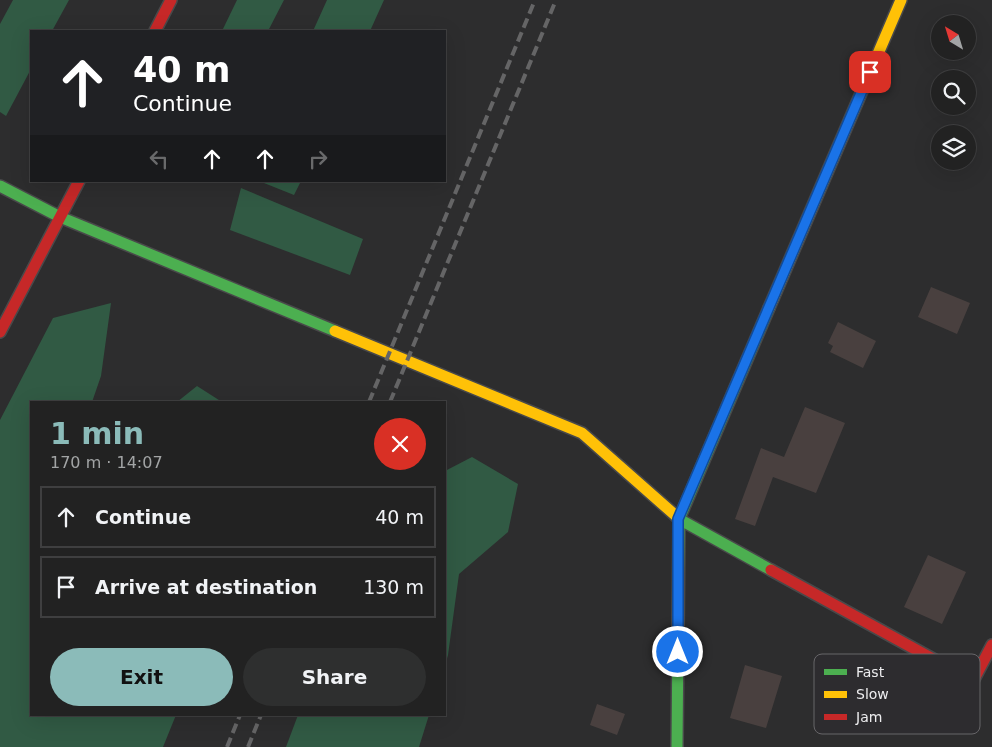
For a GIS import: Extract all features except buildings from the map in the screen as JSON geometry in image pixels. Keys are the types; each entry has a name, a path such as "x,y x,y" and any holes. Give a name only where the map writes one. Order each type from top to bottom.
{"street":[{"path":"156,30 171,0"},
{"path":"677,747 678,519 901,0"},
{"path":"0,332 78,182"},
{"path":"0,186 60,217 582,433 678,519 924,654"},
{"path":"980,668 992,645"}],"green space":[{"path":"13,0 69,0 53,30 30,30 30,71 6,116 0,112 0,24"},
{"path":"237,0 284,0 269,30 222,30"},
{"path":"327,0 384,0 370,30 313,30"},
{"path":"262,182 300,182 294,195"},
{"path":"241,188 363,239 350,275 230,230"},
{"path":"111,303 101,376 92,401 30,401 30,716 176,716 163,747 0,747 0,420 53,318"},
{"path":"197,386 220,401 178,401"},
{"path":"472,457 518,484 508,532 459,574 446,662 446,470"},
{"path":"298,716 429,716 419,747 286,747"}],"railway":[{"path":"369,401 535,0"},
{"path":"390,401 556,0"},
{"path":"227,747 240,716"},
{"path":"248,747 261,716"}],"traffic: fast":[{"path":"0,186 60,217 335,331"},
{"path":"769,308 679,519 771,570"},
{"path":"676,516 679,519 677,747"}],"traffic: slow":[{"path":"769,308 901,0"},
{"path":"335,331 582,433 676,516"}],"traffic: jam":[{"path":"156,30 171,0"},
{"path":"0,332 78,182"},
{"path":"771,570 924,654"},
{"path":"980,668 992,645"}],"route":[{"path":"678,652 678,519 870,72"}]}
